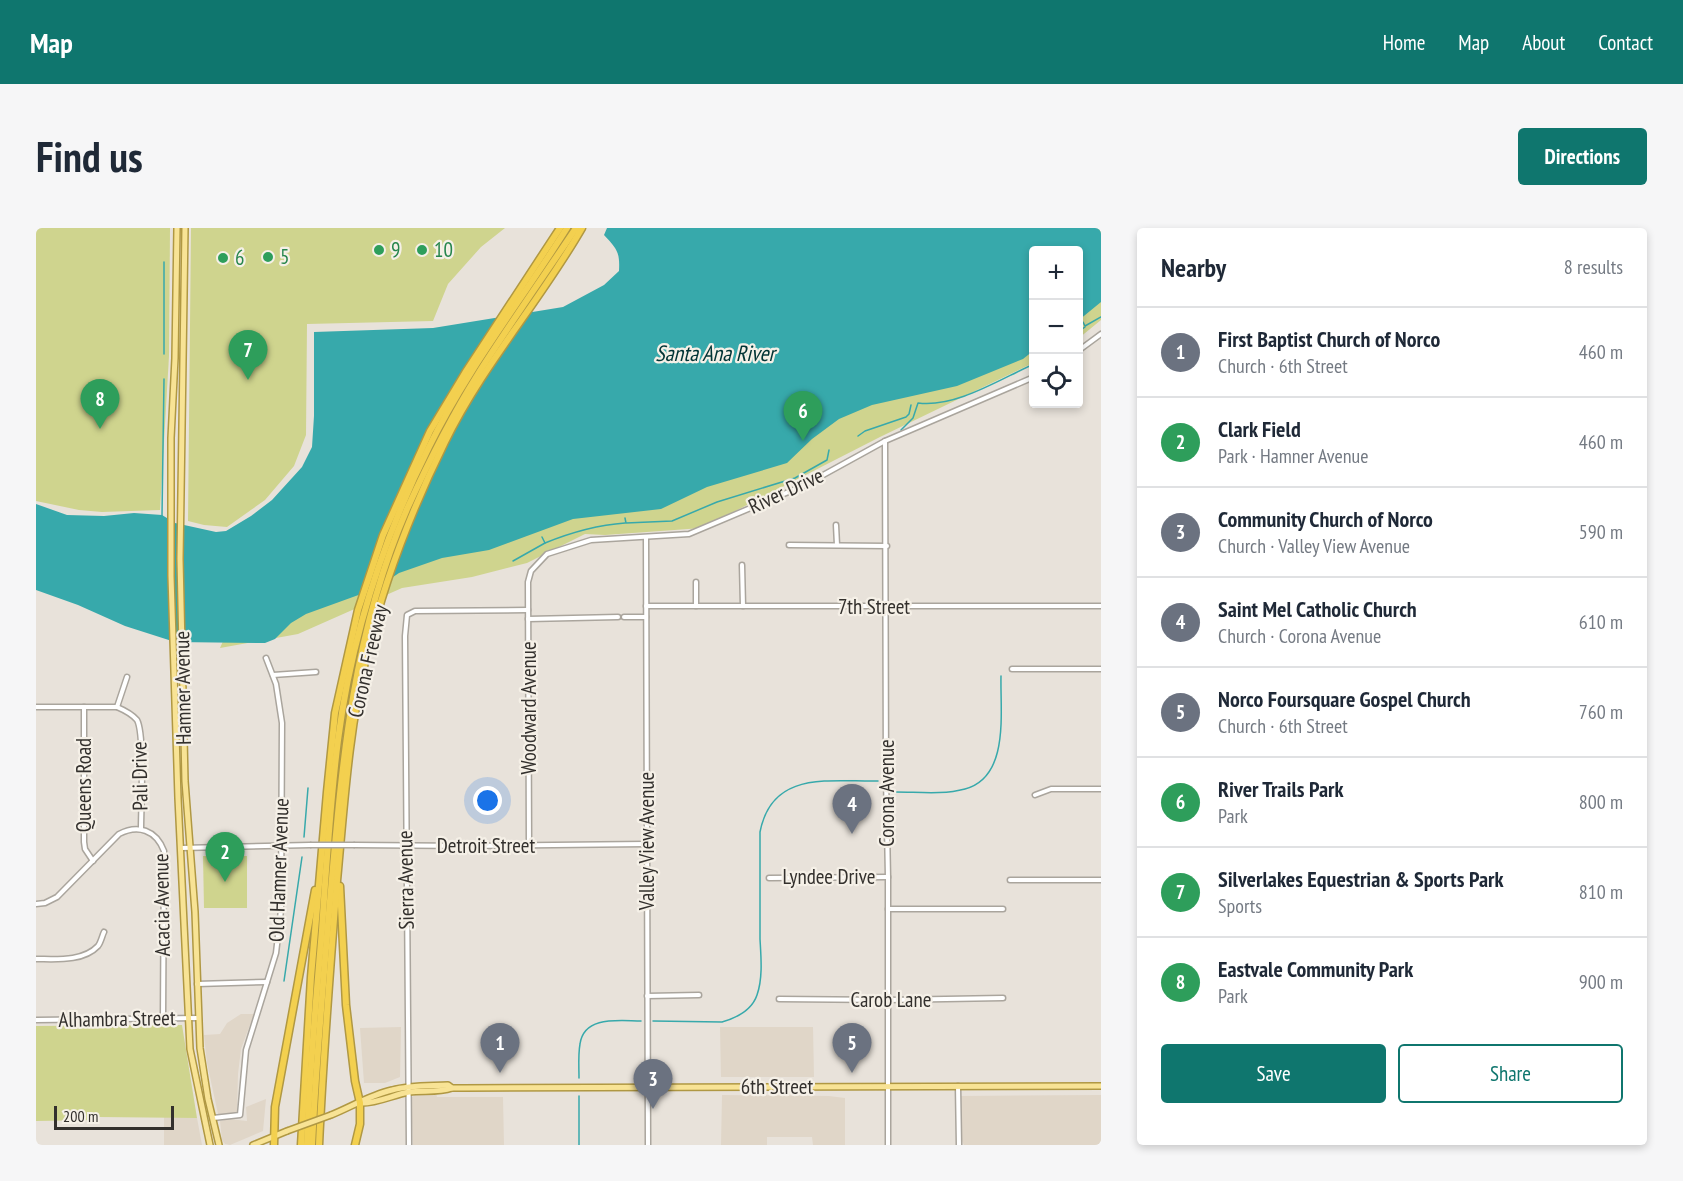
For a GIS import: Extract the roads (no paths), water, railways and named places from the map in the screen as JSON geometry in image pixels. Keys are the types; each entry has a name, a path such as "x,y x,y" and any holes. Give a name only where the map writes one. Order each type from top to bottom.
{"highway":[{"name":"Corona Freeway","path":"301,1145 321,857 335,713 358,610 383,535 430,431 516,301 560,228"},
{"path":"312,1145 321,1010 345,740 354,685 372,610 375,577 400,511 429,446 516,301 567,228"},
{"path":"533,298 576,228"},
{"name":"Corona Freeway","path":"319,1145 345,794 372,610 446,440 533,298 582,228"},
{"path":"306,1145 338,740 354,652 372,610"},
{"path":"274,1145 274,1107 321,857"},
{"path":"339,858 346,1005 355,1081 360,1103 360,1124 355,1145"}],"main road":[{"name":"Hamner Avenue","path":"177,228 171,438 173,651 191,1057 210,1145"},
{"name":"Hamner Avenue","path":"185,228 181,442 185,781 195,912 201,1057 219,1145"},
{"name":"6th Street","path":"253,1145 360,1103 374,1103 408,1089 448,1085 452,1088 1101,1086"}],"street":[{"path":"1083,347 1101,334"},
{"name":"River Drive","path":"531,571 547,554 591,540 689,534 805,484 885,441 1029,378"},
{"name":"Corona Avenue","path":"885,441 888,1145"},
{"path":"836,525 837,545"},
{"name":"Valley View Avenue","path":"646,538 648,1145"},
{"path":"789,545 887,546"},
{"path":"742,565 743,606"},
{"name":"Woodward Avenue","path":"529,846 528,582 531,571"},
{"path":"696,582 696,606"},
{"name":"7th Street","path":"646,606 1101,606"},
{"name":"Sierra Avenue","path":"409,1145 406,845 407,615 415,611 528,610"},
{"path":"528,619 618,617"},
{"path":"624,617 646,617"},
{"name":"Old Hamner Avenue","path":"213,1118 240,1115 246,1050 252,1036 280,934 282,723 280,703 266,658"},
{"path":"1012,669 1101,669"},
{"path":"273,675 316,672"},
{"path":"36,707 117,707 127,677"},
{"name":"Queens Road","path":"84,707 84,842 85,849 93,861"},
{"name":"Pali Drive","path":"117,707 129,712 139,727 141,829"},
{"path":"1035,795 1052,789 1101,789"},
{"name":"Acacia Avenue","path":"36,904 45,903 57,897 119,834 129,829 141,829 153,834 164,851 163,1019"},
{"name":"Detroit Street","path":"181,848 281,845 646,844"},
{"name":"Lyndee Drive","path":"769,878 888,877"},
{"path":"1010,880 1101,880"},
{"path":"888,909 1003,909"},
{"path":"36,958 63,958 87,953 98,946 104,932"},
{"path":"197,984 267,982"},
{"path":"647,996 699,995"},
{"name":"Carob Lane","path":"779,999 1003,998"},
{"name":"Alhambra Street","path":"36,1020 198,1018"},
{"path":"958,1086 959,1145"}],"water":[{"name":"Santa Ana River","path":"607,228 1101,228 1101,302 1083,317 1083,246 1029,246 1029,354 1023,359 957,386 872,405 839,419 812,439 787,463 707,487 661,509 573,519 489,550 442,558 399,573 375,589 306,614 291,623 275,639 265,643 175,642 125,626 78,605 36,590 36,504 67,515 104,516 134,513 162,515 175,523 216,532 226,531 272,500 302,467 312,447 314,332 433,328 563,307 604,285 619,271 617,251 604,235"}],"waterway":[{"path":"164,262 164,354"},
{"path":"1083,322 1085,326 1101,317"},
{"path":"901,430 913,418 918,403 947,401 962,397 1029,366"},
{"path":"162,516 164,379"},
{"path":"858,436 865,431 906,417 911,405"},
{"path":"625,518 626,523 672,521 717,502 795,478 827,460 829,450"},
{"path":"545,543 604,525 625,523"},
{"path":"513,561 545,543 542,537"},
{"path":"896,792 957,791 979,782 989,771 1000,742 1001,676"},
{"path":"653,1021 722,1022 743,1013 755,1000 761,967 760,832 767,812 777,798 790,789 822,781 878,781"},
{"path":"304,837 308,788"},
{"path":"284,981 302,857"},
{"path":"579,1078 580,1044 588,1028 604,1022 641,1021"},
{"path":"579,1096 579,1145"}],"place":[{"name":"9","path":"379,250"},
{"name":"10","path":"422,250"},
{"name":"5","path":"268,257"},
{"name":"6","path":"223,258"},
{"name":"Silverlakes Equestrian & Sports Park","path":"248,380"},
{"name":"Eastvale Community Park","path":"100,429"},
{"name":"River Trails Park","path":"803,441"},
{"name":"Saint Mel Catholic Church","path":"852,834"},
{"name":"Clark Field","path":"225,882"},
{"name":"First Baptist Church of Norco","path":"500,1073"},
{"name":"Norco Foursquare Gospel Church","path":"852,1073"},
{"name":"Community Church of Norco","path":"653,1109"}]}
